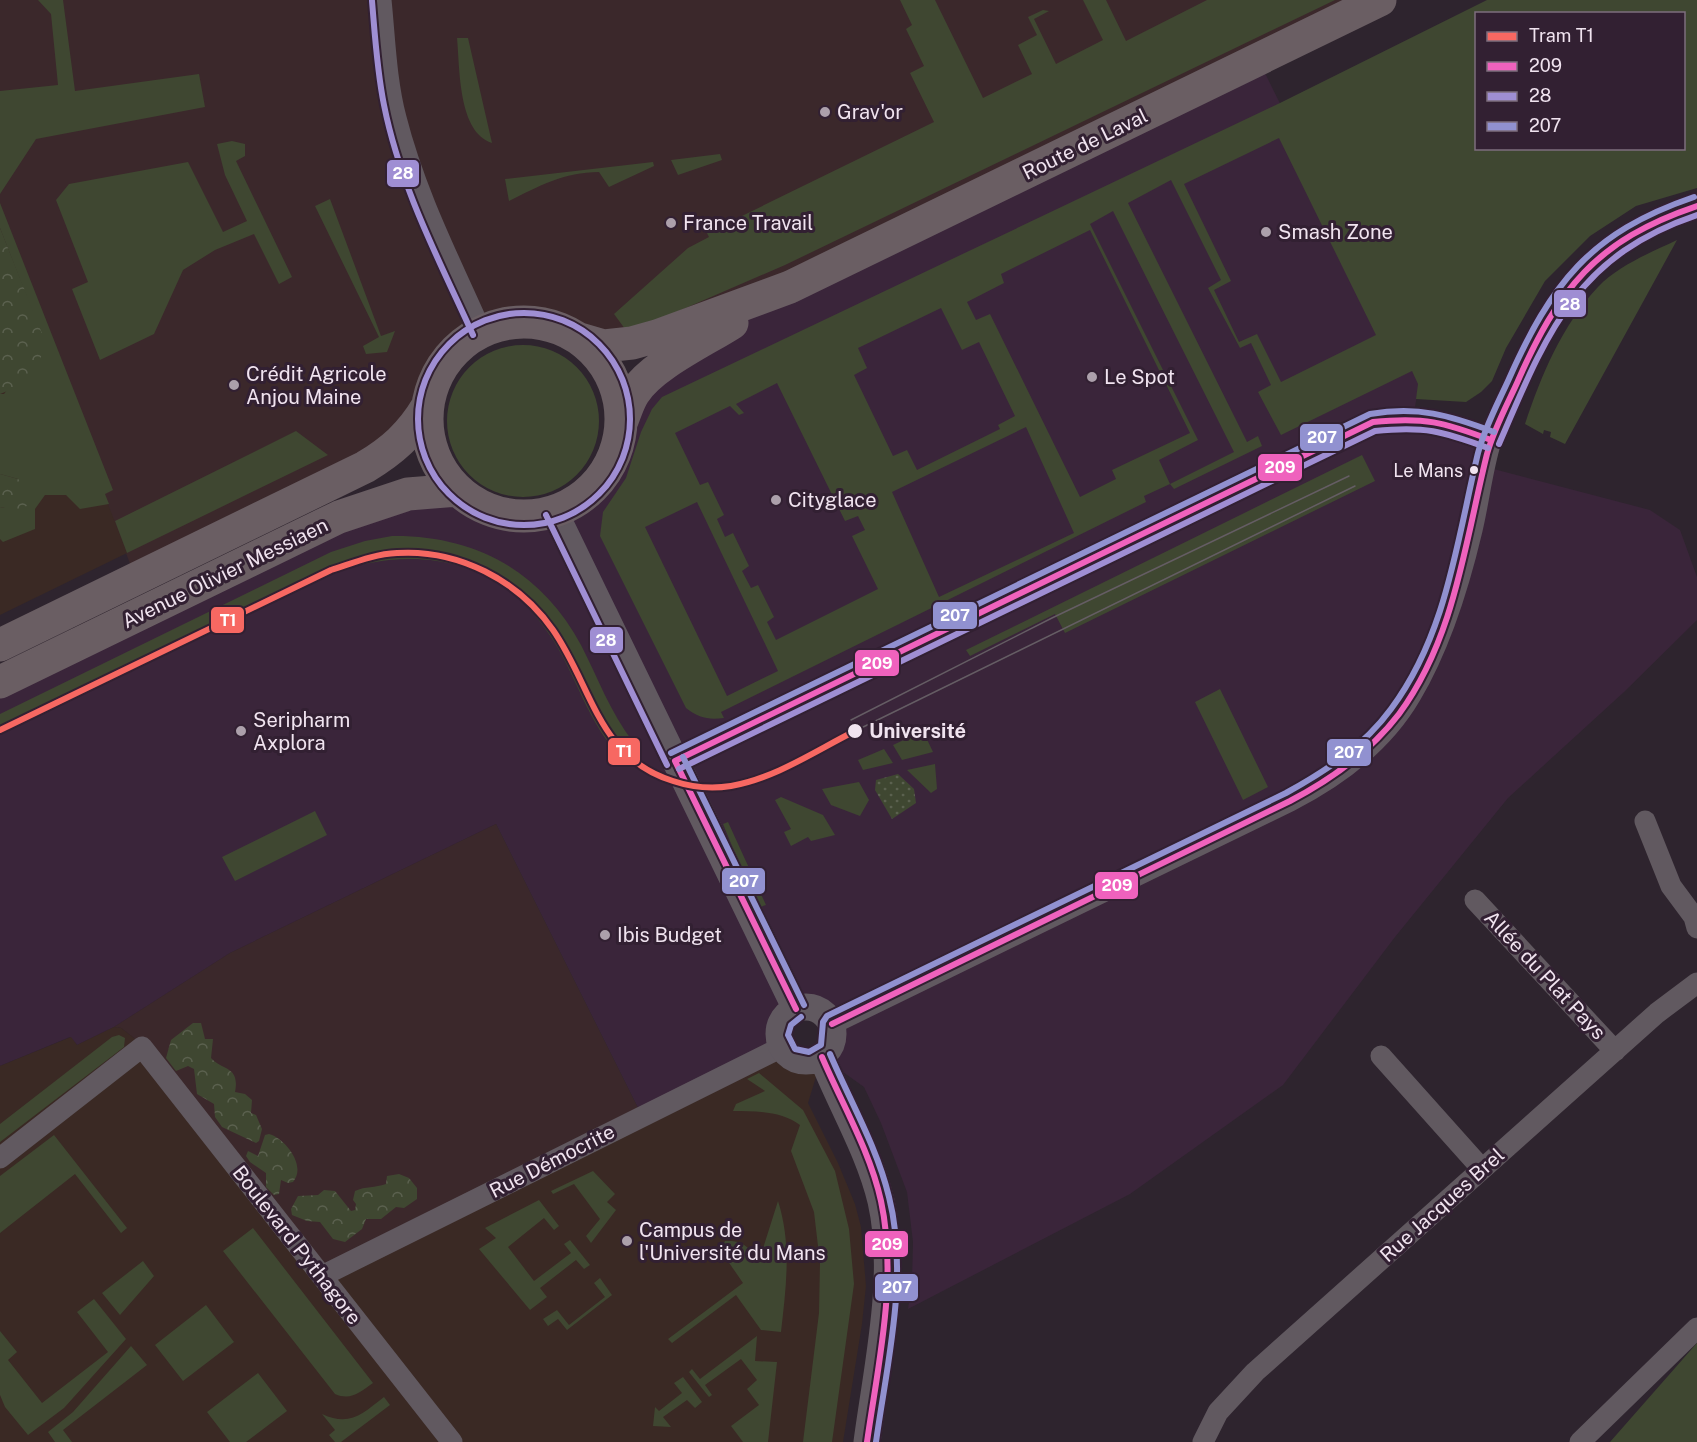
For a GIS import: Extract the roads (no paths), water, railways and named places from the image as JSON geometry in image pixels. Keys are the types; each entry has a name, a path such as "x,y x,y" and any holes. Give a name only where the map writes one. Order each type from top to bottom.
{"main road":[{"name":"Route de Laval","path":"580,339 604,346 632,343 790,287 1380,0"},
{"name":"Route de Laval","path":"621,423 634,393 665,365 790,287"},
{"path":"529,321 557,327 580,339 601,359 618,394 621,423 614,456 599,480 579,499 554,511 533,516 507,514 483,507 458,490 434,457 428,438 427,408 430,393 442,366 462,343 481,331 505,323 529,321"},
{"name":"Avenue Olivier Messiaen","path":"0,645 365,467 394,448 414,428 427,408"},
{"name":"Avenue Olivier Messiaen","path":"0,682 339,518 408,494 458,490"}],"street":[{"path":"381,0 391,96 407,156 444,250 481,331"},
{"path":"832,1024 1290,801 1334,777 1355,760 1392,723 1411,695 1430,658 1472,531 1491,441 1533,345 1562,297 1595,262 1630,237 1682,210 1697,206"},
{"path":"675,760 1373,422 1413,418 1448,424 1491,441"},
{"path":"554,511 796,1009"},
{"path":"1645,821 1671,886 1694,917 1697,928"},
{"name":"Allée du Plat Pays","path":"1475,900 1615,1051"},
{"name":"Rue Jacques Brel","path":"1203,1442 1218,1413 1255,1372 1615,1051 1697,983"},
{"path":"805,1007 821,1011 832,1024 834,1039 822,1057 805,1062 796,1060 782,1047 779,1030 782,1022 796,1009 805,1007"},
{"name":"Boulevard Pythagore","path":"0,1158 142,1047 452,1442"},
{"name":"Rue Démocrite","path":"322,1276 782,1047"},
{"path":"1381,1056 1482,1169"},
{"path":"822,1057 867,1157 886,1229 888,1254 884,1304 867,1442"},
{"path":"1580,1442 1697,1328"}],"tram line":[{"path":"851,720 1052,618 1349,476"},
{"path":"855,731 1355,486"},
{"name":"T1","path":"0,730 331,570 372,557 397,553 420,553 464,562 485,571 522,596 553,630 612,738 628,756 648,770 673,781 709,787 724,787 748,782 795,763 855,731"}],"place":[{"name":"Grav'or","path":"825,112"},
{"name":"France Travail","path":"671,223"},
{"name":"Smash Zone","path":"1266,232"},
{"name":"Le Spot","path":"1092,377"},
{"name":"Crédit Agricole Anjou Maine","path":"234,385"},
{"name":"Le Mans","path":"1474,470"},
{"name":"Cityglace","path":"776,500"},
{"name":"Seripharm Axplora","path":"241,731"},
{"name":"Université","path":"855,731"},
{"name":"Ibis Budget","path":"605,935"},
{"name":"Campus de l'Université du Mans","path":"627,1241"}]}
